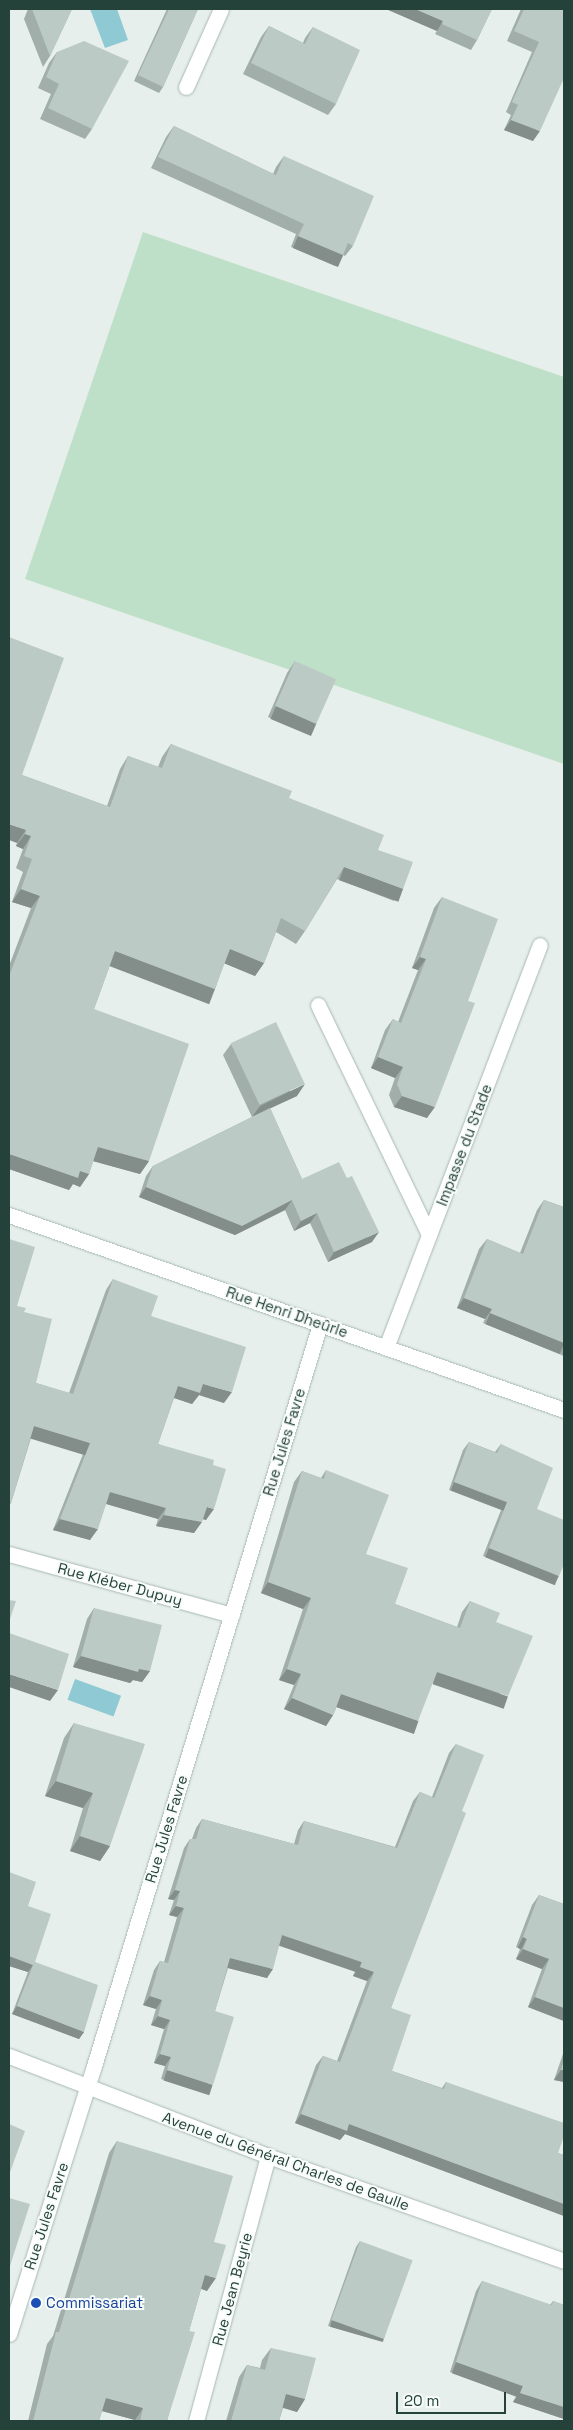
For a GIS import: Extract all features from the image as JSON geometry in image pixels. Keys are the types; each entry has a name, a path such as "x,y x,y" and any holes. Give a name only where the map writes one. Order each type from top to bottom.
{"street":[{"path":"186,87 221,9"},
{"name":"Impasse du Stade","path":"387,1345 540,945"},
{"path":"318,1005 429,1235"},
{"name":"Rue Henri Dheûrle","path":"9,1215 320,1324 387,1345 564,1410"},
{"name":"Rue Jules Favre","path":"9,2334 87,2088 320,1324"},
{"name":"Rue Kléber Dupuy","path":"9,1554 232,1614"},
{"name":"Avenue du Général Charles de Gaulle","path":"9,2056 87,2088 268,2156 564,2261"},
{"name":"Rue Jean Beyrie","path":"196,2421 268,2156"}],"green space":[{"path":"143,232 564,377 564,764 25,579"}],"water":[{"path":"90,9 117,9 128,40 105,48"},
{"path":"75,1679 121,1696 114,1716 67,1700"}],"building":[{"path":"32,9 72,9 50,56"},
{"path":"169,9 198,9 163,87 138,75"},
{"path":"415,9 492,9 477,40 442,24 443,21"},
{"path":"524,9 564,9 564,78 540,131 511,120 518,105 512,102 539,42 514,31"},
{"path":"269,26 305,44 313,27 360,50 336,104 251,63"},
{"path":"84,41 129,61 92,129 48,108 59,84 46,77 57,52"},
{"path":"174,126 276,175 284,156 374,196 353,246 348,243 343,255 298,236 304,224 158,157"},
{"path":"9,637 64,658 22,775 110,807 128,756 162,768 171,744 292,791 289,798 384,835 378,850 413,862 403,889 344,867 305,931 281,918 264,963 230,949 215,989 115,951 94,1009 189,1044 149,1161 98,1147 89,1174 80,1171 78,1178 9,1154 9,976 40,896 21,889 32,859 24,856 31,836 25,834 26,830 9,824"},
{"path":"295,661 336,679 316,724 275,706"},
{"path":"442,897 498,919 468,1001 475,1003 435,1107 402,1096 397,1084 403,1067 378,1057 393,1019 401,1023 426,959 420,957"},
{"path":"276,1022 305,1084 259,1105 231,1043"},
{"path":"270,1108 302,1179 339,1162 347,1178 352,1176 379,1232 334,1252 317,1213 301,1221 292,1200 242,1226 146,1187 153,1166"},
{"path":"544,1200 564,1207 564,1343 490,1313 492,1309 464,1298 487,1239 523,1254"},
{"path":"9,1239 35,1247 17,1306 26,1308 24,1312 52,1319 36,1383 73,1394 113,1279 158,1296 151,1316 246,1347 232,1392 203,1384 200,1393 178,1386 158,1444 214,1460 213,1465 226,1469 214,1509 207,1507 202,1522 164,1515 166,1508 110,1492 98,1529 60,1519 90,1443 34,1426 11,1503 9,1502"},
{"path":"469,1442 497,1453 501,1444 553,1468 537,1509 564,1520 564,1564 559,1576 489,1548 507,1502 454,1482"},
{"path":"326,1470 389,1495 366,1554 408,1568 395,1604 460,1628 470,1601 500,1613 496,1622 533,1636 508,1696 437,1672 418,1721 341,1694 333,1715 292,1698 301,1674 287,1669 311,1598 268,1582 302,1471 324,1479"},
{"path":"9,1600 16,1601 9,1622"},
{"path":"94,1608 162,1625 150,1671 139,1669 138,1672 81,1656"},
{"path":"9,1633 69,1654 58,1690 9,1674"},
{"path":"74,1723 145,1744 110,1846 80,1836 93,1793 56,1781"},
{"path":"456,1744 484,1755 462,1811 466,1813 391,2008 411,2015 392,2071 444,2089 446,2082 564,2123 564,2136 558,2153 564,2155 564,2204 349,2124 347,2131 301,2114 323,2056 340,2062 374,1972 360,1967 362,1962 282,1935 273,1969 230,1958 215,2011 234,2017 213,2085 167,2070 171,2057 160,2054 170,2020 158,2016 162,2000 150,1996 160,1961 168,1963 184,1908 176,1906 180,1891 175,1890 190,1839 196,1839 202,1819 298,1845 304,1821 397,1848 420,1792 434,1798"},
{"path":"9,1872 36,1882 28,1906 51,1914 35,1962 98,1985 84,2032 17,2006 33,1965 9,1956"},
{"path":"539,1895 564,1904 564,2008 535,1997 549,1959 523,1949 527,1939 523,1937"},
{"path":"9,2124 25,2131 9,2175"},
{"path":"117,2141 233,2176 214,2242 226,2245 216,2278 205,2275 189,2331 195,2332 167,2421 140,2421 143,2408 106,2398 99,2421 33,2421 56,2332 59,2332"},
{"path":"9,2198 30,2204 9,2269"},
{"path":"360,2241 413,2260 384,2339 331,2320"},
{"path":"482,2281 552,2305 553,2301 564,2305 564,2407 520,2393 523,2386 456,2362"},
{"path":"271,2348 316,2358 305,2399 286,2394 279,2421 231,2421 247,2365 265,2370"}],"place":[{"name":"Commissariat","path":"36,2303"}]}
